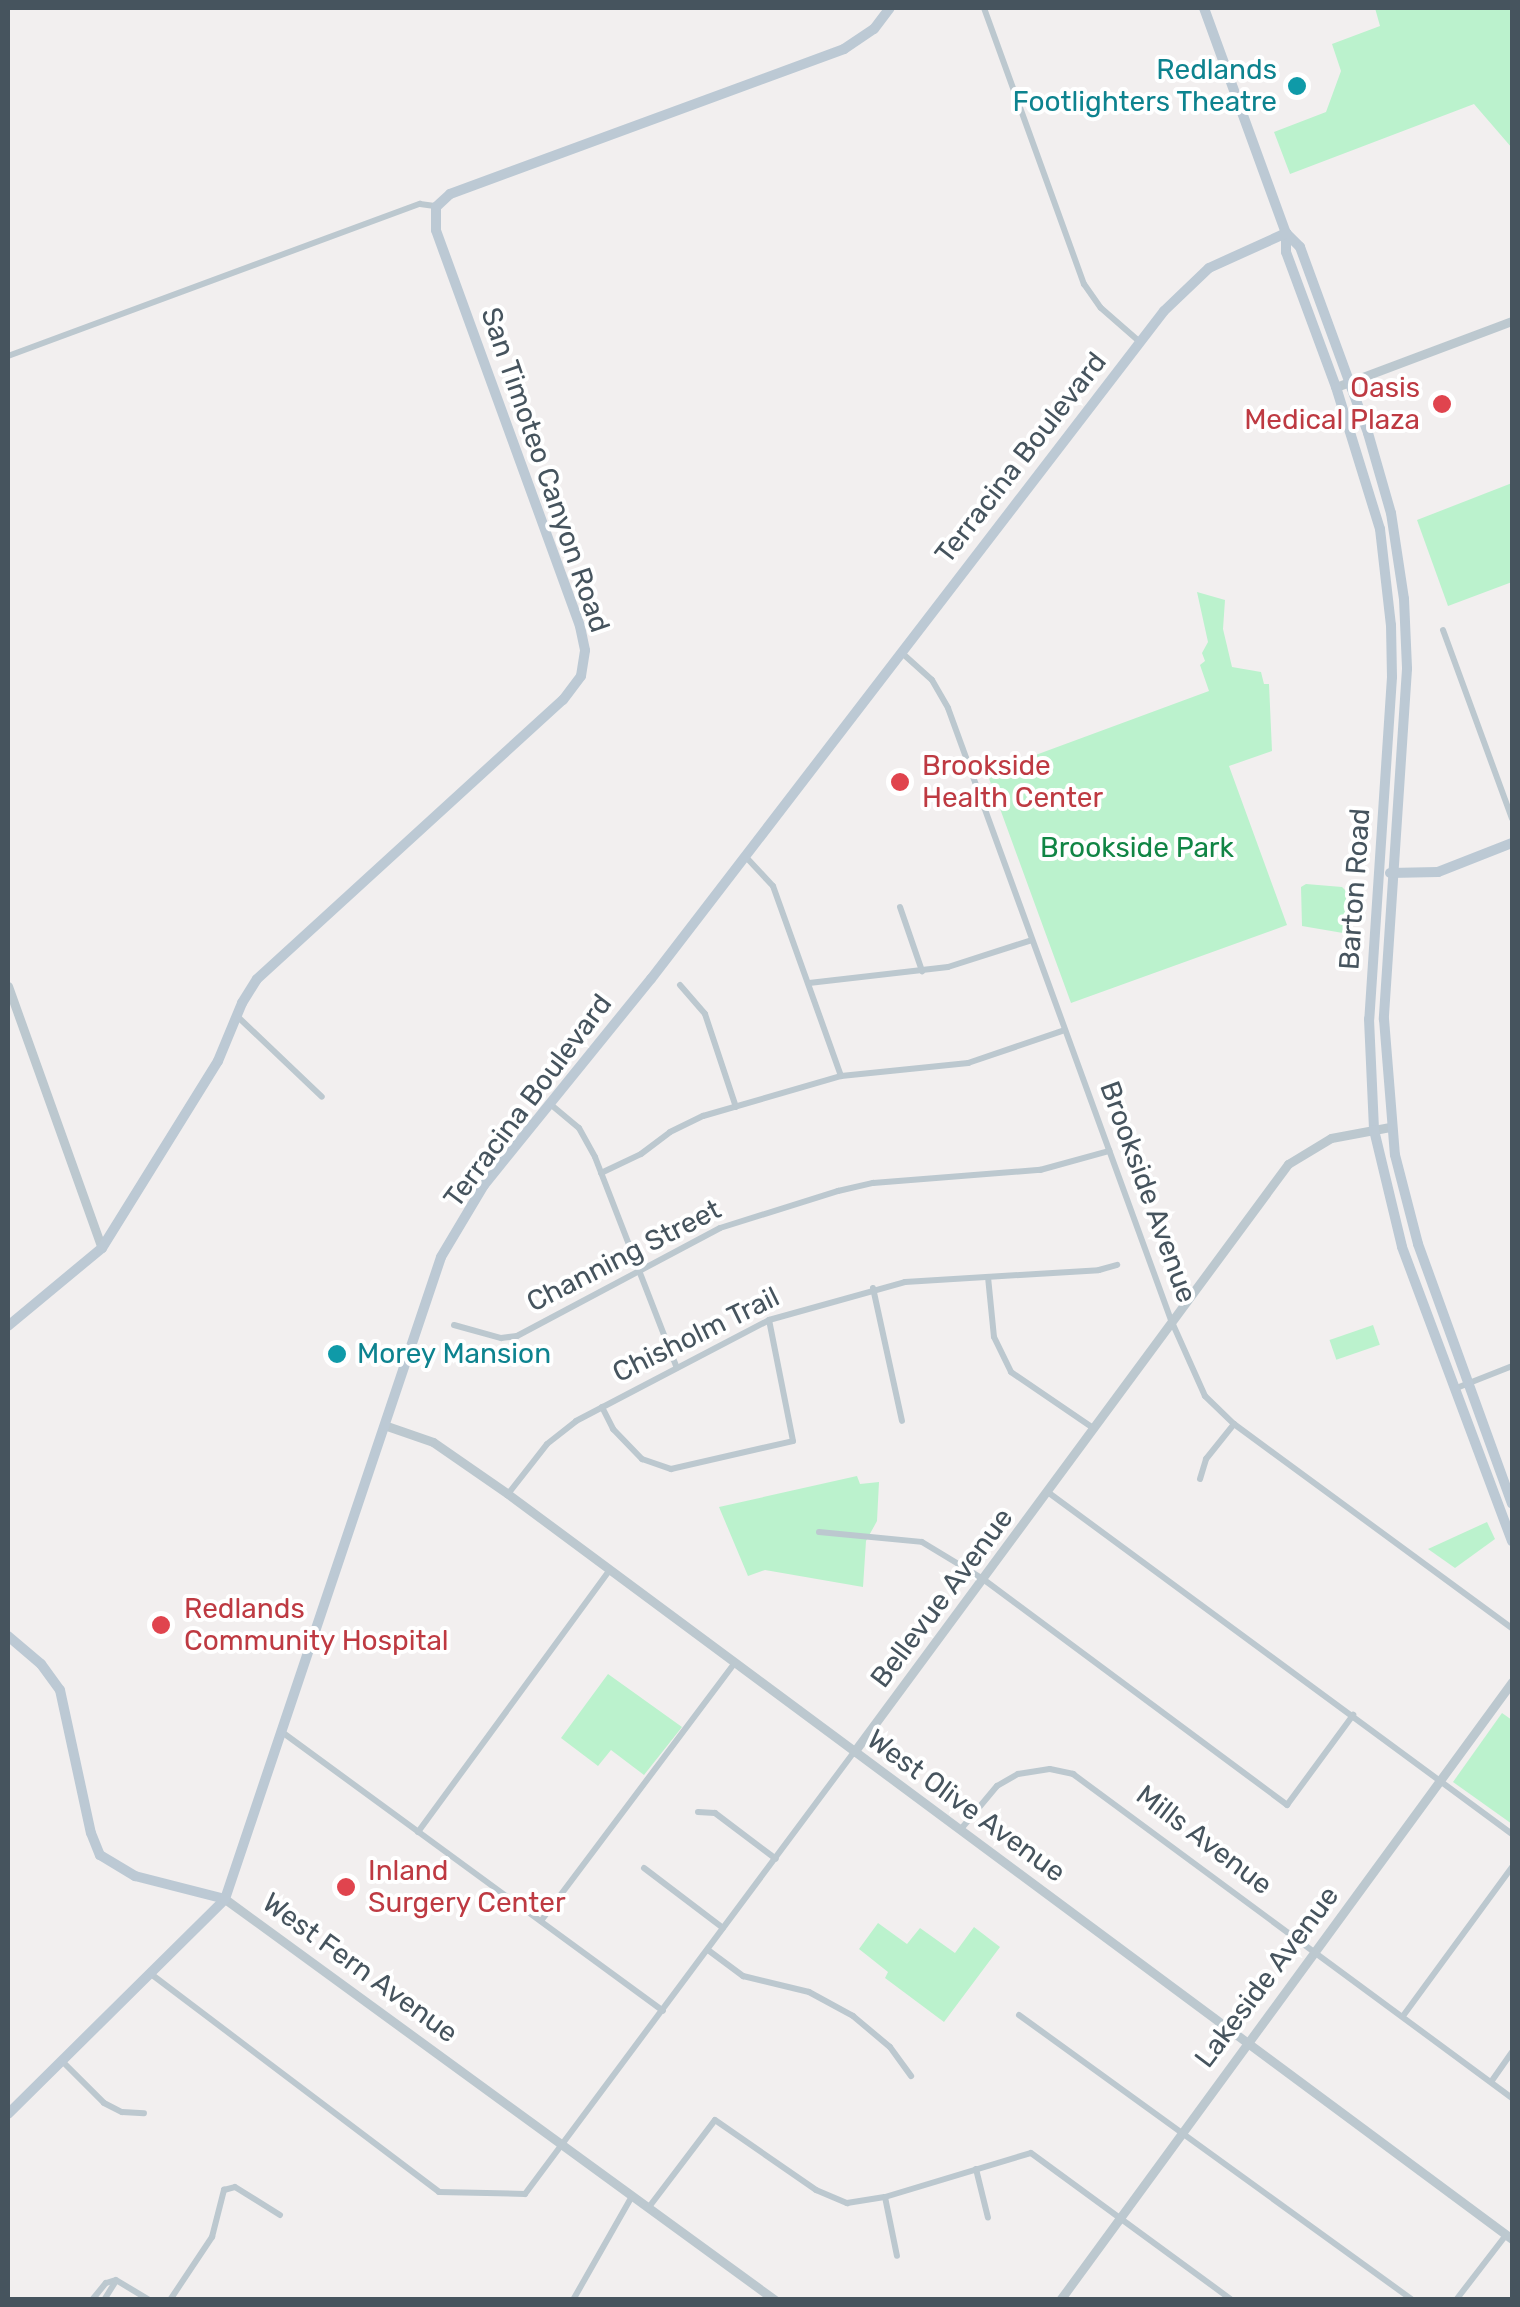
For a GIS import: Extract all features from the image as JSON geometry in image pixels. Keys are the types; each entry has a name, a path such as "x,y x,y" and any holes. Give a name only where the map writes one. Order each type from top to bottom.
{"main road":[{"path":"436,207 450,194 844,49 874,29 890,8"},
{"name":"Barton Road","path":"1204,8 1286,233 1286,252 1336,387 1383,550 1392,677 1369,1019 1374,1130 1392,1215 1512,1541"},
{"name":"San Timoteo Canyon Road","path":"8,1326 102,1248 218,1061 258,979 563,700 584,668 580,626 436,230 436,207"},
{"name":"Terracina Boulevard","path":"8,2114 226,1899 441,1257 484,1185 745,856 1164,310 1209,268 1286,233"},
{"name":"Barton Road","path":"1286,233 1300,247 1349,382 1381,474 1398,548 1408,669 1384,1019 1390,1127 1418,1244 1512,1503"},
{"path":"1383,550 1398,548"},
{"path":"1379,872 1438,872 1512,843"},
{"name":"West Fern Avenue","path":"8,1636 42,1664 60,1690 100,1855 136,1876 226,1899"}],"street":[{"path":"984,8 1084,284 1101,308 1140,342"},
{"path":"8,356 420,204 436,207"},
{"path":"1336,387 1512,320"},
{"path":"1443,630 1512,819"},
{"name":"Brookside Avenue","path":"900,652 944,697 1172,1320 1205,1396 1234,1424 1512,1628"},
{"path":"745,856 773,886 842,1076"},
{"path":"900,907 922,971"},
{"path":"809,983 975,961 1032,940"},
{"path":"8,986 102,1248"},
{"path":"680,986 705,1014 736,1107"},
{"path":"237,1016 322,1097"},
{"path":"601,1172 641,1154 687,1122 736,1107 842,1076 968,1063 1065,1030"},
{"path":"549,1103 578,1128 601,1172 677,1368"},
{"name":"Bellevue Avenue","path":"152,1974 199,2014 447,2195 524,2194 564,2146 1049,1494 1288,1164 1331,1138 1390,1127"},
{"name":"Channing Street","path":"454,1325 477,1334 518,1336 720,1228 838,1191 872,1183 1040,1170 1110,1150"},
{"name":"Chisholm Trail","path":"508,1494 547,1444 602,1407 769,1320 873,1288 1117,1265"},
{"path":"988,1277 994,1337 1011,1372 1094,1429"},
{"path":"873,1288 902,1421"},
{"path":"602,1407 642,1459 672,1469 793,1441 769,1320"},
{"path":"1454,1389 1512,1366"},
{"path":"1200,1480 1206,1459 1234,1424"},
{"name":"West Olive Avenue","path":"384,1425 434,1442 508,1494 1509,2237"},
{"path":"1049,1494 1512,1834"},
{"path":"819,1532 916,1539 983,1579 1287,1805 1353,1715"},
{"path":"418,1832 609,1571"},
{"path":"540,1921 734,1664"},
{"name":"Lakeside Avenue","path":"1060,2300 1246,2040 1512,1682"},
{"path":"282,1732 663,2012"},
{"name":"Mills Avenue","path":"961,1829 988,1794 1008,1780 1039,1770 1062,1770 1087,1781 1512,2098"},
{"path":"698,1812 715,1814 776,1860"},
{"path":"1403,2016 1512,1867"},
{"path":"644,1868 723,1928"},
{"name":"West Fern Avenue","path":"226,1899 775,2300"},
{"path":"708,1950 743,1976 809,1992 852,2016 890,2046 911,2076"},
{"path":"1018,2015 1412,2300"},
{"path":"1490,2082 1512,2052"},
{"path":"62,2061 104,2104 122,2112 144,2112"},
{"path":"649,2207 715,2120 834,2200 858,2204 1024,2154 1036,2155 1232,2300"},
{"path":"976,2170 988,2218"},
{"path":"170,2300 212,2237 224,2190 236,2187 280,2216"},
{"path":"572,2300 632,2195"},
{"path":"885,2197 897,2256"},
{"path":"1456,2300 1509,2237"},
{"path":"104,2300 116,2280"},
{"path":"92,2300 106,2283 116,2280 149,2300"}],"green space":[{"path":"1375,8 1512,8 1512,148 1474,104 1290,174 1274,132 1326,112 1341,71 1332,44 1380,26"},
{"path":"1512,483 1512,582 1448,606 1417,520"},
{"name":"Brookside Park","path":"1197,592 1225,600 1223,629 1232,667 1261,672 1264,684 1269,684 1272,751 1229,766 1287,925 1071,1003 987,773 1209,691 1200,665 1205,661 1202,653 1208,642"},
{"path":"1301,887 1342,887 1346,891 1347,928 1343,933 1302,926"},
{"path":"1373,1325 1380,1345 1336,1360 1330,1340"},
{"path":"857,1476 860,1484 879,1482 877,1521 866,1541 863,1587 765,1570 748,1576 719,1507"},
{"path":"1487,1522 1495,1539 1455,1568 1428,1549"},
{"path":"608,1674 682,1727 644,1775 611,1750 598,1766 561,1738"},
{"path":"1502,1713 1512,1720 1512,1824 1453,1782"},
{"path":"878,1923 907,1944 920,1928 955,1953 974,1927 1000,1947 944,2022 885,1978 888,1972 859,1949"}],"place":[{"name":"Redlands Footlighters Theatre","path":"1297,86"},
{"name":"Oasis Medical Plaza","path":"1442,404"},
{"name":"Brookside Health Center","path":"900,782"},
{"name":"Morey Mansion","path":"337,1354"},
{"name":"Redlands Community Hospital","path":"161,1625"},
{"name":"Inland Surgery Center","path":"346,1887"}]}
